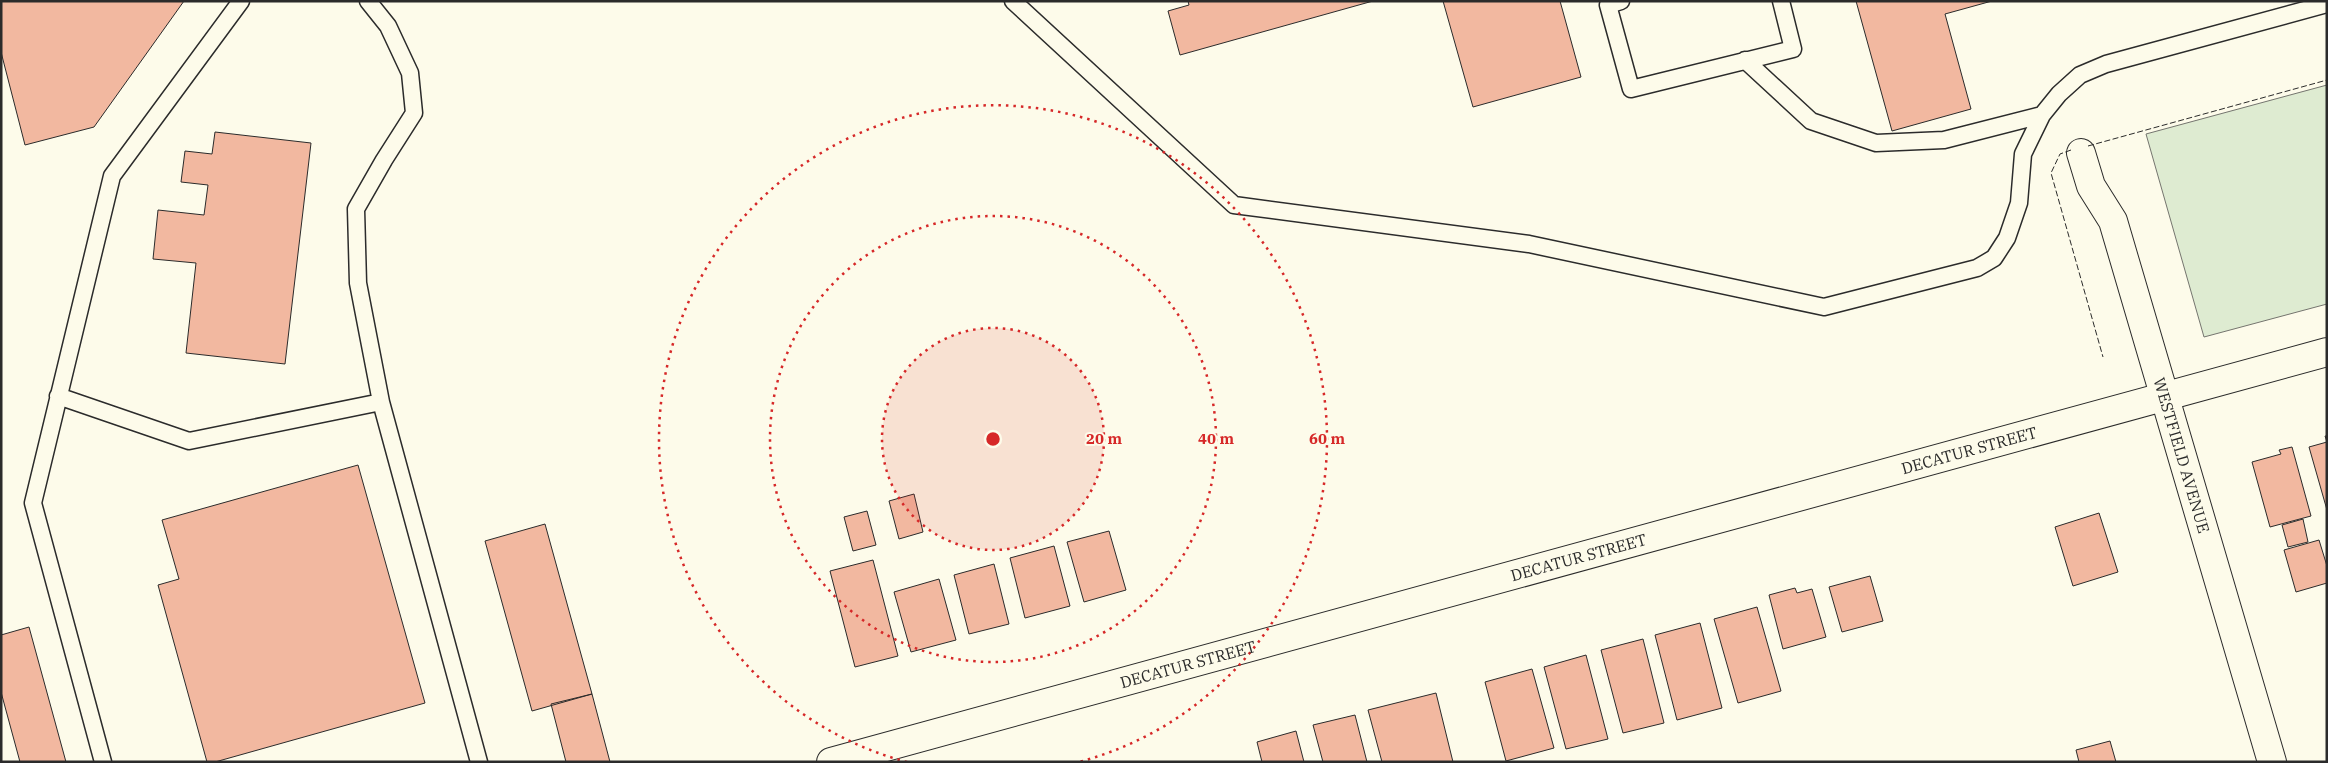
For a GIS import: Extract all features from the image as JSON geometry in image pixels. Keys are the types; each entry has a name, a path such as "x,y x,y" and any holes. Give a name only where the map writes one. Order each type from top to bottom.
{"street":[{"name":"WESTFIELD AVENUE","path":"2081,152 2090,186 2113,221 2272,762"},
{"name":"DECATUR STREET","path":"831,762 2327,352"}],"lane":[{"path":"103,762 32,503 112,176 241,1"},
{"path":"368,1 388,26 410,73 414,113 356,209 358,284 381,402 479,762"},
{"path":"1014,1 1234,205 1529,244 1824,307 1977,268 1994,258 2007,238 2019,203 2023,154 2042,115 2059,94 2080,75 2106,64 2327,4"},
{"path":"1621,1 1608,5 1631,89 1793,49 1781,1"},
{"path":"1745,60 1811,122 1876,143 1944,140 2042,115"},
{"path":"58,396 189,441 381,402"}],"green space":[{"path":"2327,85 2327,304 2204,337 2146,134"}],"building":[{"path":"1,1 184,1 94,127 25,145 1,52"},
{"path":"1188,1 1373,1 1180,55 1168,11 1189,5"},
{"path":"1443,1 1560,1 1581,77 1473,107"},
{"path":"1856,1 1992,1 1945,14 1971,109 1892,131"},
{"path":"215,132 311,143 285,364 186,353 196,263 153,259 158,210 204,215 208,185 181,182 185,151 212,154"},
{"path":"2327,442 2327,510 2309,447"},
{"path":"2292,447 2311,516 2270,527 2252,462 2281,454 2279,450"},
{"path":"358,465 425,703 215,762 207,762 158,585 179,579 162,520"},
{"path":"914,494 923,532 899,539 889,501"},
{"path":"867,511 876,545 853,551 844,517"},
{"path":"2099,513 2118,572 2073,586 2055,527"},
{"path":"2303,519 2308,542 2288,547 2282,525"},
{"path":"545,524 592,694 532,711 485,541"},
{"path":"1109,531 1126,590 1084,602 1067,542"},
{"path":"2319,540 2327,566 2327,583 2296,592 2284,550"},
{"path":"1054,546 1070,606 1025,618 1010,558"},
{"path":"873,560 898,656 855,667 830,571"},
{"path":"994,564 1009,624 969,634 954,575"},
{"path":"1870,576 1883,621 1842,632 1829,587"},
{"path":"939,579 956,640 911,652 894,592"},
{"path":"1795,588 1797,593 1812,589 1826,637 1783,649 1769,595"},
{"path":"1757,607 1781,691 1738,703 1714,619"},
{"path":"1700,623 1722,708 1677,720 1655,635"},
{"path":"29,627 66,762 20,762 1,692 1,635"},
{"path":"1643,639 1664,723 1623,733 1601,650"},
{"path":"1586,655 1608,739 1566,749 1544,667"},
{"path":"1532,669 1554,748 1506,761 1485,682"},
{"path":"1436,693 1453,762 1382,762 1368,710"},
{"path":"592,694 610,762 566,762 551,704"},
{"path":"1355,715 1367,762 1323,762 1313,725"},
{"path":"1296,731 1304,762 1262,762 1257,742"},
{"path":"2110,741 2116,762 2079,762 2076,750"}],"fence":[{"path":"2088,146 2327,80"},
{"path":"2071,150 2060,154 2051,173 2103,357"}]}
